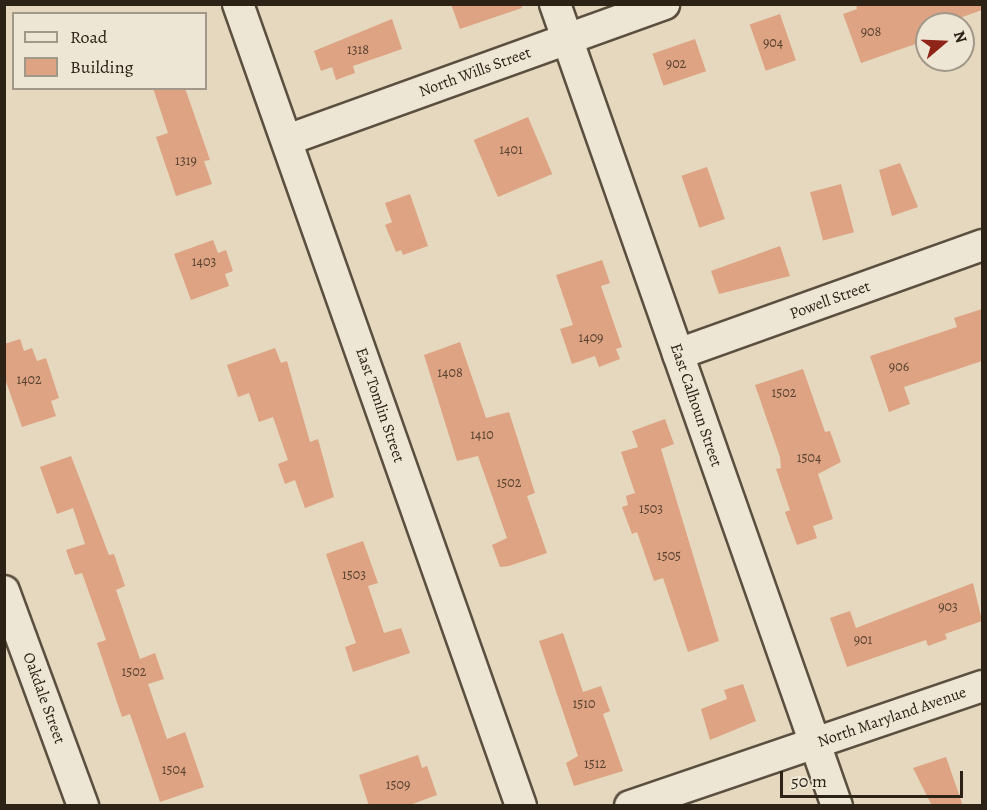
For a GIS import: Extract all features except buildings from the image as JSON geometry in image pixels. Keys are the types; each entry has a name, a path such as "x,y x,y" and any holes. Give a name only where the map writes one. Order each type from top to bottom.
{"street":[{"name":"East Tomlin Street","path":"238,4 521,806"},
{"name":"East Calhoun Street","path":"555,4 837,806"},
{"name":"North Wills Street","path":"287,140 664,4"},
{"name":"Powell Street","path":"678,354 982,245"},
{"name":"Oakdale Street","path":"4,591 83,806"},
{"name":"North Maryland Avenue","path":"630,806 982,686"}]}
